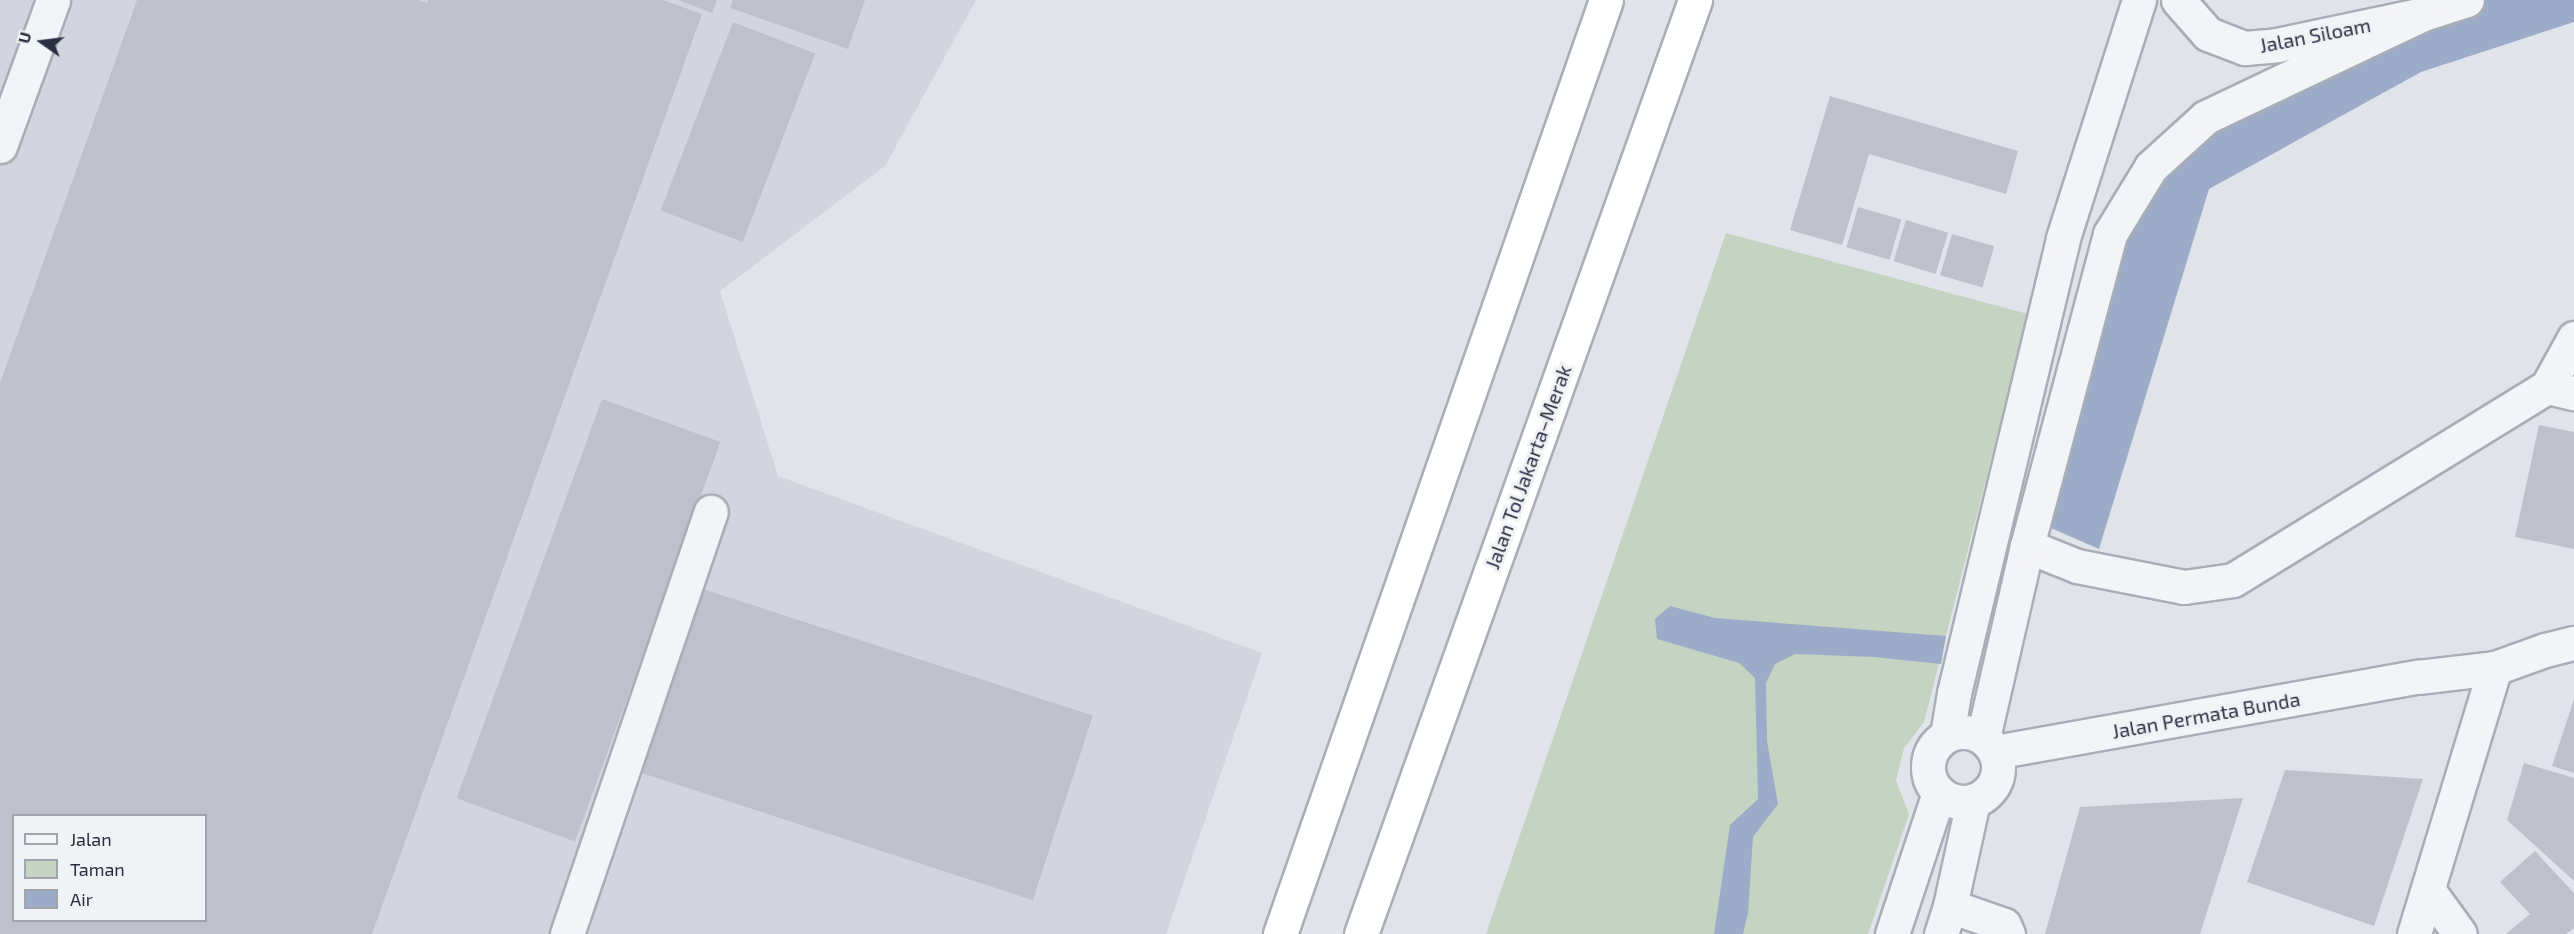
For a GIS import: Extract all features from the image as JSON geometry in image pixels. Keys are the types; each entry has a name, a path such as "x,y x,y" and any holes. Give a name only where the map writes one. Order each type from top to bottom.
{"highway":[{"path":"1280,934 1606,0"},
{"name":"Jalan Tol Jakarta–Merak","path":"1361,934 1695,0"}],"street":[{"path":"0,146 53,0"},
{"path":"1947,735 1954,693 2063,238 2139,0"},
{"name":"Jalan Siloam","path":"2188,5 2208,34 2244,48 2277,45 2423,14 2467,0"},
{"path":"1989,745 1971,732 1959,732 1947,735 1934,747 1928,762 1930,780 1939,793 1949,800 1973,801 1989,790 1998,772 1989,745 1991,696 2027,546 2110,234 2151,167 2206,117 2423,14"},
{"path":"2027,546 2077,566 2184,587 2233,580 2561,390 2574,338"},
{"path":"567,934 711,512"},
{"name":"Jalan Permata Bunda","path":"1989,745 2418,677 2495,668 2545,650 2574,643"},
{"path":"2414,934 2495,668"},
{"path":"1892,934 1939,793"},
{"path":"1973,801 1946,920 2004,925 2008,934"},
{"path":"2428,890 2460,934"}],"shaded area":[{"path":"0,0 976,0 885,166 720,291 778,476 1262,653 1166,934 0,934"}],"green space":[{"path":"1726,233 2028,314 1924,722 1904,748 1896,781 1909,814 1868,934 1486,934"}],"water":[{"path":"2485,0 2574,0 2574,22 2421,72 2209,189 2099,549 2051,528 2128,234 2168,171 2210,125 2423,22"},
{"path":"1670,606 1715,618 1946,636 1941,664 1874,657 1795,654 1775,664 1766,683 1767,741 1778,804 1753,837 1748,913 1743,934 1714,934 1730,825 1758,799 1755,678 1739,663 1657,639 1655,619"}],"building":[{"path":"137,0 418,0 427,3 428,0 663,0 702,14 372,934 0,934 0,383"},
{"path":"678,0 717,0 712,13"},
{"path":"733,0 865,0 848,49 730,8"},
{"path":"733,22 815,54 743,242 661,211"},
{"path":"1830,96 2018,151 2006,194 1869,154 1842,245 1790,230"},
{"path":"1858,207 1901,219 1890,260 1846,247"},
{"path":"1906,220 1948,233 1936,274 1893,261"},
{"path":"1952,234 1994,246 1982,287 1940,275"},
{"path":"602,399 720,442 575,841 457,798"},
{"path":"2539,425 2574,432 2574,549 2515,537"},
{"path":"700,588 1093,716 1033,900 640,773"},
{"path":"2574,699 2574,773 2552,766"},
{"path":"2524,763 2574,778 2574,881 2507,820"},
{"path":"2285,770 2423,779 2374,926 2247,882"},
{"path":"2243,798 2200,934 2045,934 2080,807"},
{"path":"2535,851 2574,893 2574,928 2566,934 2506,934 2530,914 2500,882"}]}
